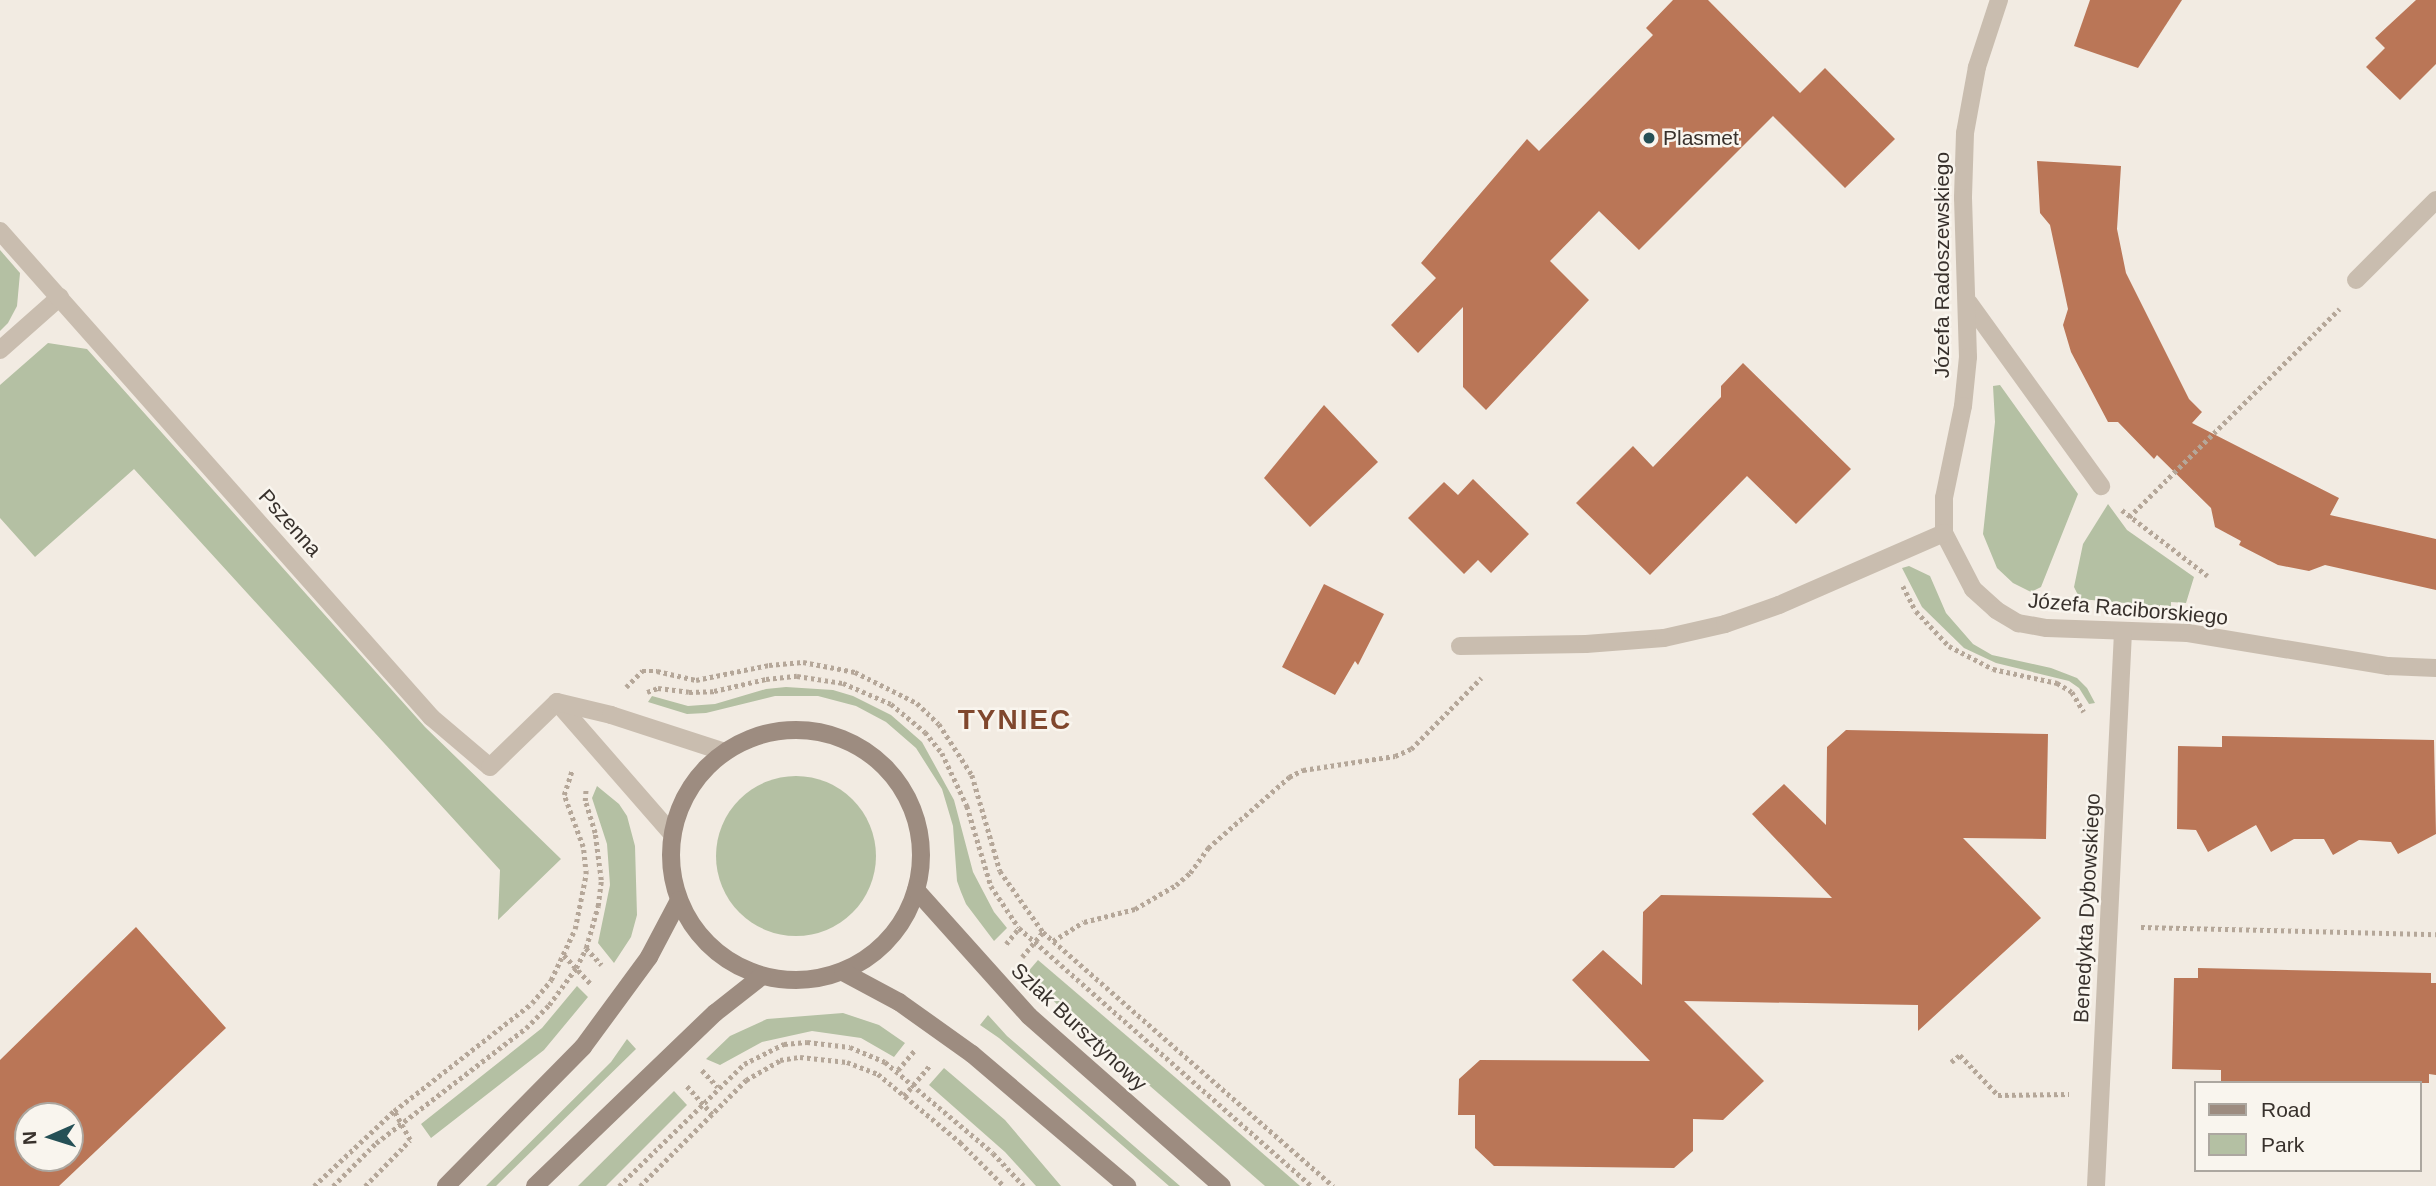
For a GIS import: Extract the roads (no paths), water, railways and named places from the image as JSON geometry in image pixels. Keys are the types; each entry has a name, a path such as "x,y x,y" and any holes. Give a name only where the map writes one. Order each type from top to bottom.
{"main road":[{"path":"782,730 813,730 869,753 891,774 908,800 918,829 922,859 916,890 906,916 889,939 868,958 843,972 817,979 789,981 762,976 735,965 712,948 692,925 679,900 671,867 672,834 682,802 700,774 724,751 752,737 782,730"},
{"name":"Szlak Bursztynowy","path":"916,890 985,969 1059,1044 1222,1186"},
{"path":"446,1186 583,1046 627,991 649,957 679,900"},
{"path":"843,972 899,1002 935,1026 1010,1084 1127,1186"},
{"path":"535,1186 679,1047 762,976"}],"street":[{"name":"Józefa Radoszewskiego","path":"1944,533 1944,498 1963,406 1969,357 1963,198 1965,133 1977,67 1999,0"},
{"path":"2356,280 2436,200"},
{"name":"Pszenna","path":"0,231 431,717 490,767 557,702"},
{"path":"0,350 60,298"},
{"path":"1969,303 2101,486"},
{"path":"1460,646 1508,647 1664,638 1725,624 1779,605 1944,533"},
{"name":"Józefa Raciborskiego","path":"1944,533 1973,589 1996,610 2018,623 2123,632 2188,633 2388,666 2436,668"},
{"name":"Benedykta Dybowskiego","path":"2096,1186 2123,632"},
{"path":"557,702 629,720 724,751"},
{"path":"557,702 672,834"}],"place":[{"name":"Plasmet","path":"1649,138"}],"district":[{"name":"TYNIEC","path":"1015,720"}]}
